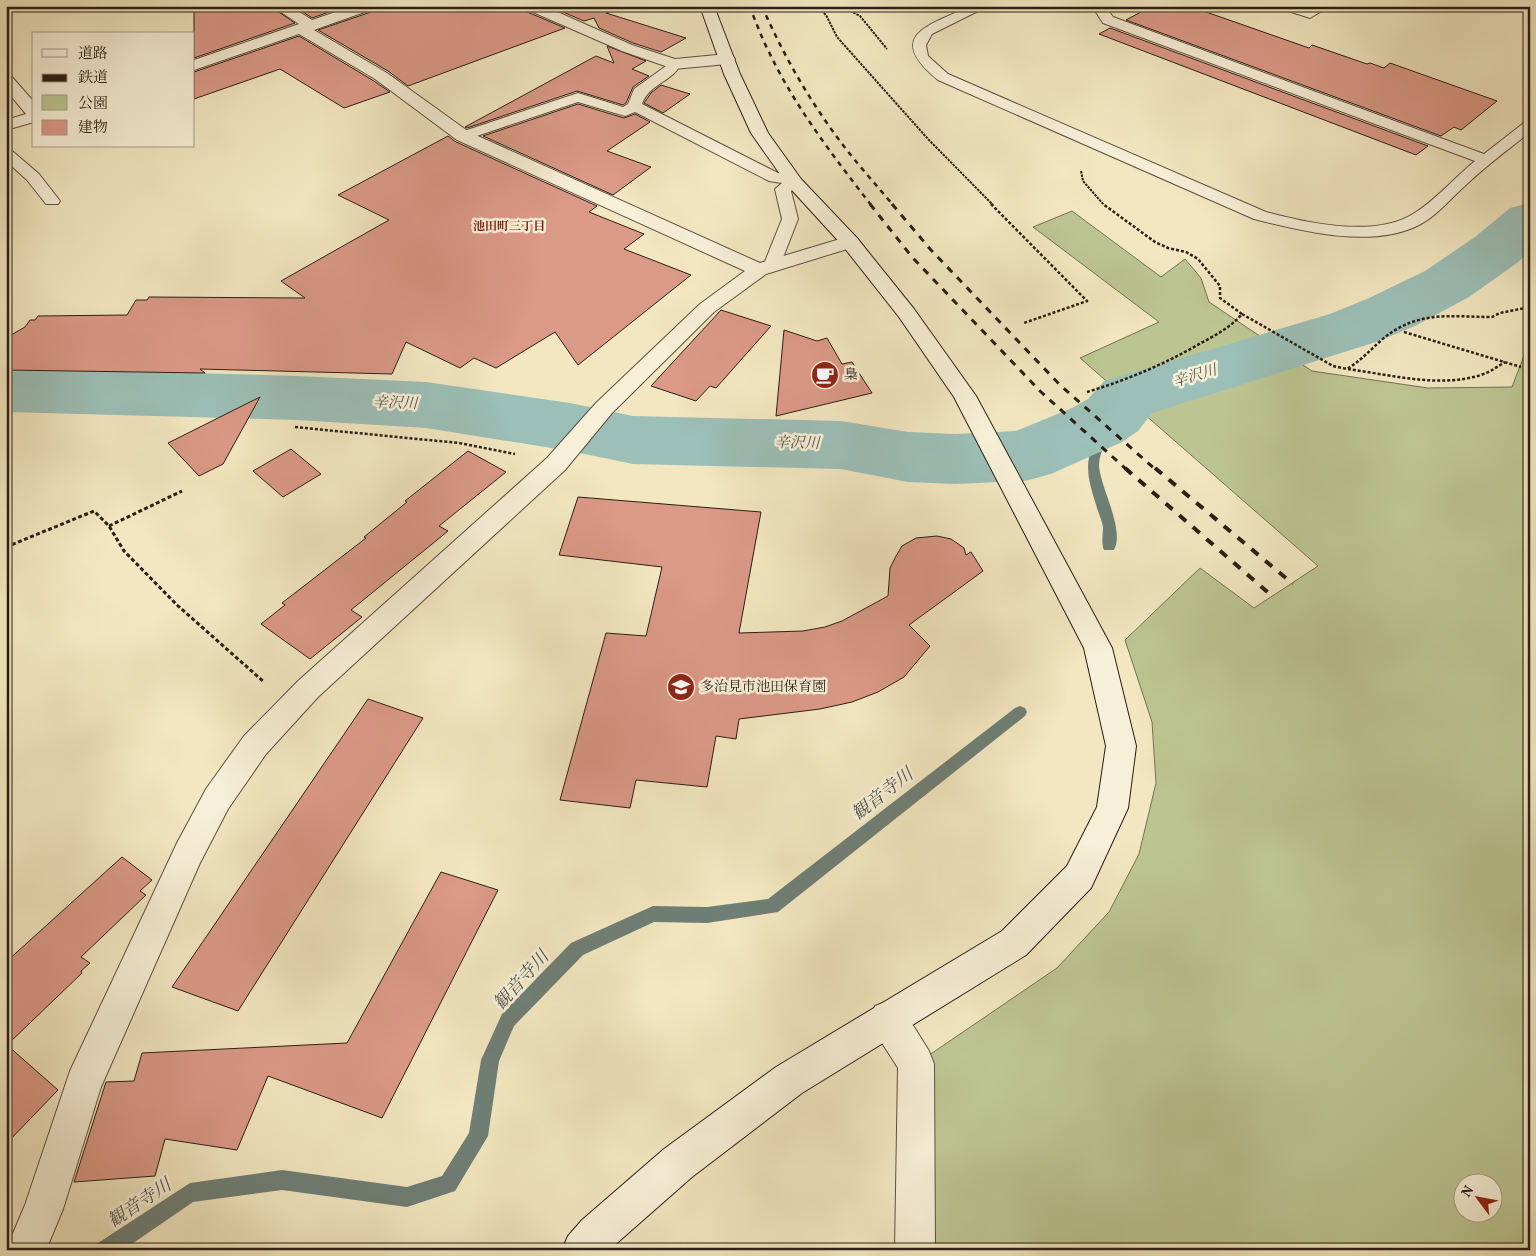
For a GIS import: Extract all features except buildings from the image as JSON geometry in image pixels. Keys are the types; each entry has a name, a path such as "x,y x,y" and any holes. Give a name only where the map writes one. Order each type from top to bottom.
{"street":[{"path":"278,6 307,28 381,76 463,136 766,267"},
{"path":"195,65 368,6"},
{"path":"531,6 628,48 674,64 728,59"},
{"path":"582,1250 596,1234 678,1163 789,1080 1014,943 1079,877 1112,808 1121,746 1098,648 965,396 907,314 850,242 794,181 760,134 732,74 707,6"},
{"path":"6,80 32,111"},
{"path":"6,125 32,118"},
{"path":"25,1250 43,1209 83,1084 188,853 217,800 255,745 291,706 561,459 604,408 707,308 766,267 850,242"},
{"path":"888,1019 916,1064 915,1250"}],"lane":[{"path":"982,6 927,31 921,38 919,50 922,58 943,77 1260,216 1317,228 1352,230 1403,226 1419,218 1485,160 1530,125"},
{"path":"1098,6 1108,20 1485,160"},
{"path":"1286,6 1310,14 1324,6"},
{"path":"463,136 578,97 625,112 634,106 639,92 672,68 674,64"},
{"path":"634,106 775,178 794,181"},
{"path":"6,153 33,177 52,201"},
{"path":"766,267 790,220 783,189 794,181"}],"path":[{"path":"816,6 826,15 837,37 928,139 1087,300 1024,323"},
{"path":"841,6 860,16 888,51"},
{"path":"1080,168 1089,189 1104,205 1155,242 1168,248 1186,252 1198,259 1220,286 1220,298 1242,314 1334,366 1422,379 1457,379 1482,375 1505,362"},
{"path":"1347,369 1359,362 1384,338 1401,326 1424,317 1492,317 1500,313 1530,308"},
{"path":"1087,392 1128,381 1182,355 1235,324 1242,314"},
{"path":"1404,332 1521,367"},
{"path":"295,427 459,443 561,459"},
{"path":"109,526 182,491"},
{"path":"6,547 94,511 109,526 124,551 177,605 291,706"}],"green space":[{"path":"1072,211 1161,277 1185,259 1201,278 1209,302 1312,371 1428,388 1512,387 1530,340 1530,1250 915,1250 916,1064 1057,968 1109,912 1139,854 1156,783 1152,722 1125,640 1200,568 1254,608 1318,566 1080,358 1159,322 1033,227"}],"waterway":[{"name":"辛沢川","path":"6,390 297,398 426,405 570,427 633,440 841,445 908,457 955,459 1025,456 1097,425 1113,415 1128,397 1353,328 1392,312 1447,284 1496,250 1530,220"},
{"name":"観音寺川","path":"1097,425 1102,436 1095,452 1093,464 1095,481 1109,526 1109,547"},
{"name":"観音寺川","path":"105,1250 190,1193 282,1180 407,1197 448,1184 478,1136 490,1060 508,1020 577,949 653,914 707,915 772,906 1020,712"}],"railway":[{"path":"749,6 779,72 803,112 871,205"},
{"path":"762,6 789,62 810,98 846,149 893,205"},
{"path":"870,204 912,257 1040,391 1127,470"},
{"path":"892,204 931,250 1060,385 1156,470"},
{"path":"1125,468 1272,596"},
{"path":"1155,468 1293,584"}],"place":[{"name":"梟","path":"825,375"},
{"name":"多治見市池田保育園","path":"681,687"}],"district":[{"name":"池田町三丁目","path":"509,227"}]}
